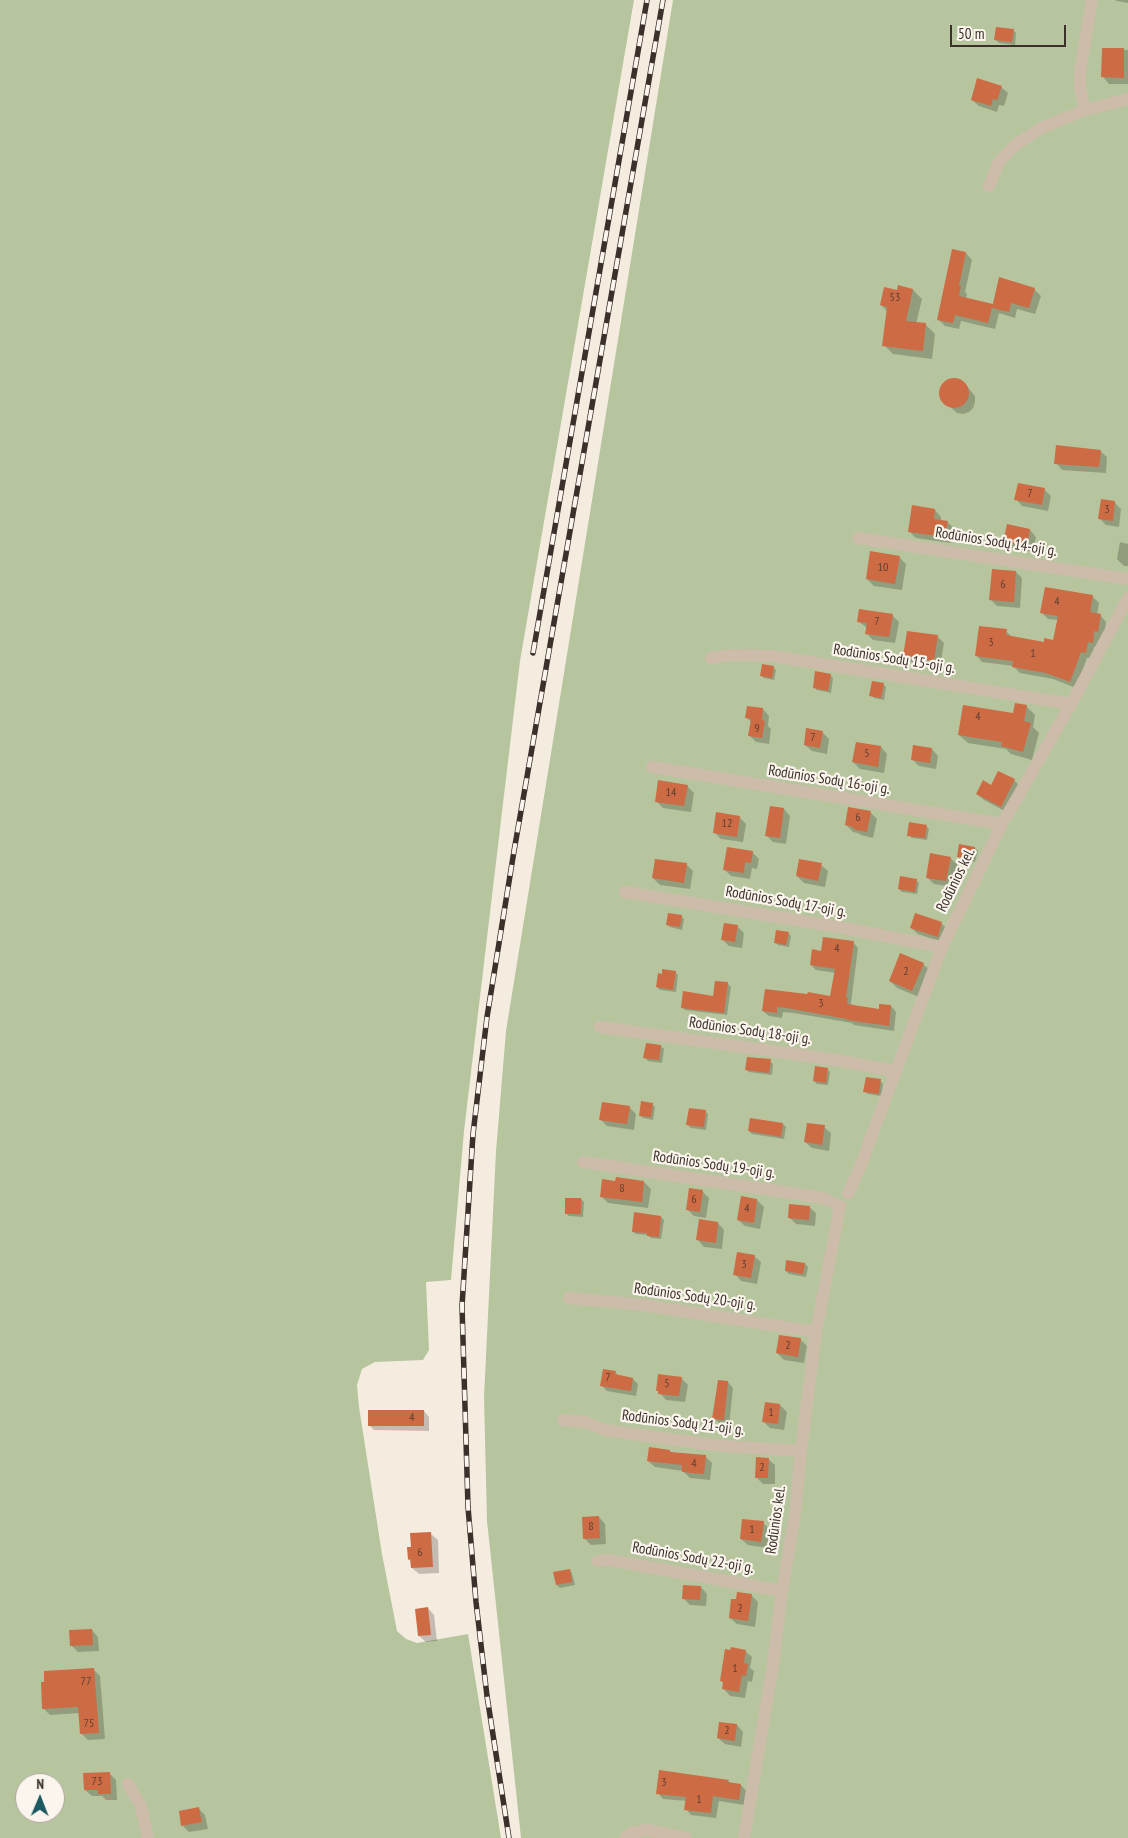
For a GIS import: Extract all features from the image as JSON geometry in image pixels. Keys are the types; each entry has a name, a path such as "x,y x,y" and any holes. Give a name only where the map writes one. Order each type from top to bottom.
{"street":[{"path":"1085,110 1080,88 1080,72 1092,0"},
{"path":"989,186 999,162 1015,144 1041,128 1085,110 1128,99"},
{"name":"Rodūnios Sodų 14-oji g.","path":"858,538 1128,579"},
{"name":"Rodūnios kel.","path":"848,1192 859,1170 894,1071 942,947 1002,824 1071,704 1128,598"},
{"name":"Rodūnios Sodų 15-oji g.","path":"710,658 772,656 1071,704"},
{"name":"Rodūnios Sodų 16-oji g.","path":"652,767 1002,824"},
{"name":"Rodūnios Sodų 17-oji g.","path":"625,892 838,927 942,947"},
{"name":"Rodūnios Sodų 18-oji g.","path":"600,1027 836,1060 894,1071"},
{"name":"Rodūnios Sodų 19-oji g.","path":"583,1162 824,1198 840,1206"},
{"name":"Rodūnios kel.","path":"744,1838 773,1665 782,1591 795,1515 816,1332 840,1206"},
{"name":"Rodūnios Sodų 20-oji g.","path":"569,1298 643,1306 816,1332"},
{"name":"Rodūnios Sodų 21-oji g.","path":"563,1420 584,1422 605,1430 722,1446 801,1451"},
{"name":"Rodūnios Sodų 22-oji g.","path":"598,1561 608,1560 782,1591"},
{"path":"128,1784 141,1806 148,1838"},
{"path":"625,1838 631,1833 646,1830 686,1838"}],"green space":[{"path":"0,0 634,0 520,661 464,1131 451,1280 426,1282 429,1350 423,1360 375,1362 362,1369 357,1385 382,1554 397,1631 406,1639 417,1643 468,1634 501,1838 0,1838"},
{"path":"673,0 1128,0 1128,1838 521,1838 487,1521 484,1397 496,1151 506,1031"}],"building":[{"path":"996,27 1014,29 1012,42 994,40"},
{"path":"1102,48 1124,48 1124,78 1101,77"},
{"path":"977,78 1002,86 997,100 993,99 991,106 971,100"},
{"path":"952,249 966,252 959,286 961,286 959,296 993,304 988,323 955,315 953,323 937,320"},
{"path":"999,277 1035,288 1029,308 1011,303 1009,312 992,308"},
{"path":"898,285 913,289 906,321 926,323 923,351 882,346 887,307 880,305 884,287 897,290"},
{"path":"954,378 965,382 969,393 965,404 954,408 943,404 939,393 943,382"},
{"path":"1056,445 1101,450 1099,467 1054,464"},
{"path":"1018,483 1045,488 1042,505 1014,500"},
{"path":"1101,499 1115,501 1113,521 1098,519"},
{"path":"912,505 935,509 934,519 948,521 945,537 908,532"},
{"path":"1007,524 1030,529 1027,546 1003,542"},
{"path":"870,551 900,556 895,584 866,579"},
{"path":"992,569 1016,571 1014,602 989,600"},
{"path":"1045,587 1093,595 1090,612 1101,614 1098,632 1094,631 1093,643 1088,642 1086,653 1081,652 1070,682 1046,673 1012,667 1013,661 975,656 979,626 1007,629 1006,635 1044,642 1044,638 1053,640 1058,616 1040,613"},
{"path":"859,609 893,614 889,637 865,634 867,623 857,622"},
{"path":"907,631 938,635 934,661 903,656"},
{"path":"762,664 774,666 772,678 760,676"},
{"path":"815,671 831,674 828,691 813,688"},
{"path":"872,681 884,683 881,698 869,696"},
{"path":"1015,703 1027,705 1024,721 1031,723 1023,752 1001,746 1002,742 958,735 963,705 1013,713"},
{"path":"747,706 763,708 762,720 765,721 762,738 748,736 751,719 758,720 745,718"},
{"path":"806,728 823,731 820,748 804,745"},
{"path":"856,742 881,746 878,767 852,762"},
{"path":"913,745 932,748 930,763 911,760"},
{"path":"998,771 1015,779 1001,807 976,794 983,780 991,785"},
{"path":"658,780 688,785 684,806 655,802"},
{"path":"770,806 784,808 780,838 765,836"},
{"path":"848,807 871,811 867,832 845,825"},
{"path":"716,812 740,816 737,837 713,833"},
{"path":"909,822 927,825 925,838 907,836"},
{"path":"959,844 975,847 973,860 957,857"},
{"path":"727,847 753,851 751,863 745,862 744,873 723,870"},
{"path":"930,853 951,857 946,881 926,878"},
{"path":"655,859 687,863 684,883 652,878"},
{"path":"799,859 822,863 818,881 796,876"},
{"path":"900,876 917,879 915,892 898,889"},
{"path":"668,913 682,915 680,927 666,925"},
{"path":"915,913 942,922 938,937 910,928"},
{"path":"724,923 738,925 735,942 721,940"},
{"path":"776,930 789,932 786,945 774,943"},
{"path":"823,937 854,941 846,998 848,998 847,1004 879,1009 879,1004 891,1005 889,1026 787,1008 777,1007 777,1013 762,1011 765,989 807,994 808,992 830,996 835,969 810,965 812,949 821,951"},
{"path":"900,953 924,963 912,991 889,981"},
{"path":"662,969 676,971 673,990 656,987 658,973 662,974"},
{"path":"715,981 728,982 724,1013 681,1008 683,991 713,996"},
{"path":"646,1043 661,1045 659,1060 643,1058"},
{"path":"747,1057 771,1059 769,1073 745,1070"},
{"path":"815,1066 828,1068 826,1083 813,1081"},
{"path":"866,1077 881,1079 879,1094 863,1092"},
{"path":"641,1101 653,1103 651,1117 639,1116"},
{"path":"602,1102 630,1106 627,1124 599,1120"},
{"path":"689,1108 706,1110 704,1127 686,1125"},
{"path":"750,1118 783,1123 781,1137 748,1131"},
{"path":"807,1123 825,1125 822,1145 804,1142"},
{"path":"616,1177 644,1181 642,1202 600,1197 602,1179 615,1181"},
{"path":"689,1188 703,1190 700,1212 686,1210"},
{"path":"741,1196 757,1199 754,1223 737,1220"},
{"path":"565,1198 581,1198 581,1214 565,1214"},
{"path":"789,1204 810,1206 809,1220 788,1218"},
{"path":"634,1212 661,1216 659,1237 647,1236 647,1233 632,1232"},
{"path":"699,1219 718,1222 716,1243 696,1240"},
{"path":"737,1252 755,1255 751,1278 733,1275"},
{"path":"786,1260 805,1263 803,1274 785,1271"},
{"path":"779,1335 801,1338 798,1357 776,1353"},
{"path":"603,1369 616,1371 615,1374 633,1378 631,1391 600,1386"},
{"path":"658,1374 682,1377 679,1396 658,1394 658,1391 656,1391"},
{"path":"718,1380 728,1381 724,1420 712,1419"},
{"path":"765,1402 780,1404 778,1424 762,1422"},
{"path":"368,1410 424,1410 424,1426 368,1426"},
{"path":"649,1447 670,1450 670,1452 706,1455 704,1474 682,1472 682,1465 647,1461"},
{"path":"756,1457 769,1458 768,1478 755,1478"},
{"path":"599,1516 600,1538 583,1539 582,1517"},
{"path":"742,1519 764,1521 761,1542 740,1539"},
{"path":"431,1532 433,1567 411,1568 407,1547 411,1547 410,1533"},
{"path":"570,1569 572,1582 556,1585 553,1572"},
{"path":"683,1585 701,1586 700,1600 682,1599"},
{"path":"737,1592 752,1594 748,1621 729,1618 731,1599 736,1599"},
{"path":"428,1607 431,1635 418,1636 415,1609"},
{"path":"92,1629 93,1645 70,1646 69,1630"},
{"path":"731,1647 746,1650 744,1663 748,1664 746,1676 742,1675 739,1692 722,1689 723,1682 720,1681 725,1649 730,1650"},
{"path":"94,1668 99,1733 80,1734 78,1707 42,1709 41,1682 44,1682 44,1671"},
{"path":"719,1722 737,1724 735,1741 717,1738"},
{"path":"659,1770 729,1780 728,1782 741,1784 739,1800 713,1796 711,1813 684,1810 686,1797 656,1794"},
{"path":"110,1772 111,1794 98,1794 98,1790 84,1790 83,1773"},
{"path":"199,1807 202,1822 181,1826 179,1811"}],"railway":[{"path":"533,653 647,0"},
{"path":"509,1838 487,1696 476,1602 468,1507 462,1306 473,1134 487,1017 514,851 663,0"}]}
